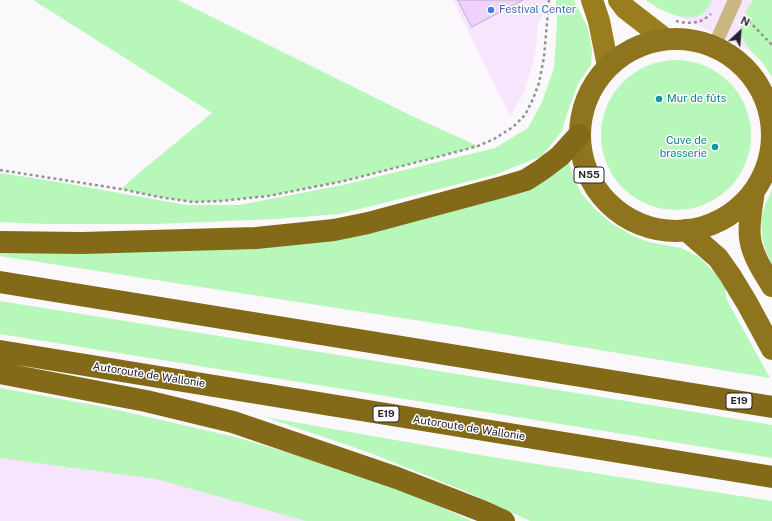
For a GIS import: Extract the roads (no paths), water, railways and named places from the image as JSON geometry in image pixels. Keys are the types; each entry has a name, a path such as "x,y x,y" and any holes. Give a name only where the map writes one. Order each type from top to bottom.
{"highway":[{"name":"N55","path":"665,39 690,40 714,47 734,58 751,75 763,95 770,117 772,141 766,167 754,191 737,209 722,220 704,227 686,230 663,230 640,224 620,213 603,198 590,179 582,157 579,135 581,116 587,97 596,81 608,66 625,53 644,44 665,39"},
{"path":"0,242 82,243 256,238 334,230 375,221 526,180 560,156 579,135"},
{"name":"N55","path":"754,191 749,226 750,239 756,259 772,286"},
{"path":"686,230 718,258 747,303 772,349"},
{"name":"E19","path":"0,282 772,407"},
{"name":"Autoroute de Wallonie","path":"0,351 772,478"},
{"path":"0,373 146,401 233,422 396,478 504,521"}],"main road":[{"path":"592,0 599,22 608,66"},
{"path":"619,0 626,8 665,39"}],"street":[{"path":"714,47 735,0"}],"place":[{"name":"Festival Center","path":"491,10"},
{"name":"Mur de fûts","path":"659,99"},
{"name":"Cuve de brasserie","path":"715,147"}]}
